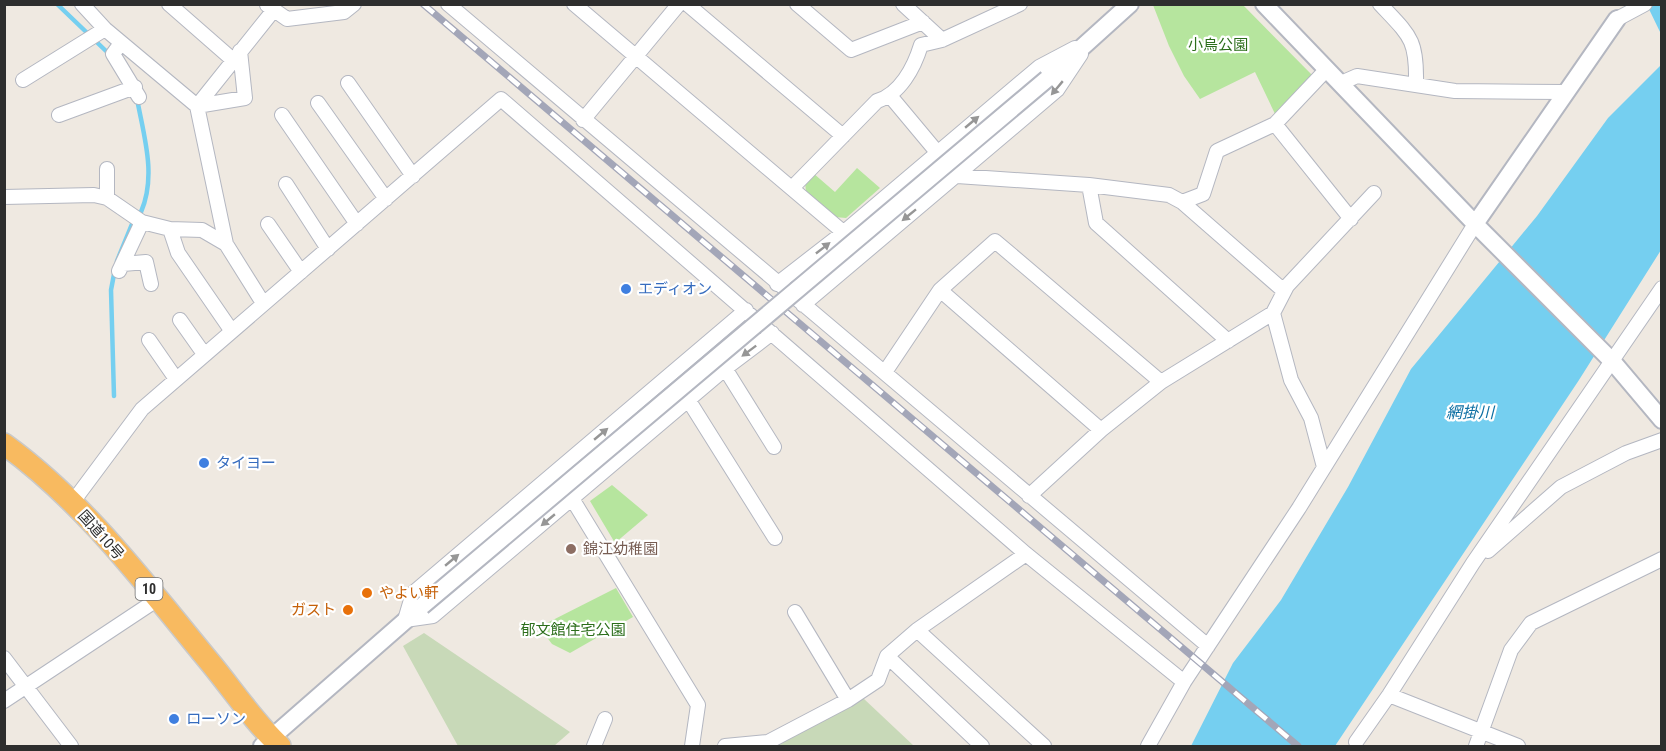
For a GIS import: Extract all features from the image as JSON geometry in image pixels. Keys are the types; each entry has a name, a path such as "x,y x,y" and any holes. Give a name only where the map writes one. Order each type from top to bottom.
{"highway":[{"name":"国道10号","path":"4,444 33,464 72,503 158,599 271,744"}],"street":[{"path":"82,4 105,29 197,106 226,244 263,303"},
{"path":"170,4 237,55 245,98 197,106"},
{"path":"197,106 270,8 287,19 344,12 354,4"},
{"path":"448,4 1208,646"},
{"path":"574,4 844,232 864,252"},
{"path":"583,120 679,4"},
{"path":"687,4 843,136"},
{"path":"797,4 851,50 923,22"},
{"path":"903,4 942,40"},
{"path":"271,744 405,620 1047,79 1130,4"},
{"path":"1264,4 1478,228 1610,359 1662,420"},
{"path":"1380,4 1407,33 1416,55 1416,83"},
{"path":"792,188 877,101 891,97 915,63 921,45 942,40 1018,5"},
{"path":"1148,747 1184,682 1617,12 1643,5"},
{"path":"23,80 105,29"},
{"path":"777,284 844,232 1039,67 1090,40"},
{"path":"803,305 1057,90 1090,40"},
{"path":"59,115 137,92 113,54 121,43"},
{"path":"1182,202 1203,194 1216,152 1275,124 1327,69"},
{"path":"1341,83 1357,76 1416,83 1455,91 1565,92"},
{"path":"348,83 412,176"},
{"path":"891,97 957,177 1089,185 1168,195 1182,202 1284,291"},
{"path":"72,503 141,409 501,99 1026,554 1184,682"},
{"path":"318,102 386,199"},
{"path":"282,115 357,224"},
{"path":"1275,124 1351,219"},
{"path":"107,168 107,198"},
{"path":"286,184 328,249"},
{"path":"1089,185 1096,223 1228,341"},
{"path":"1029,496 1101,430 1161,382 1273,313 1284,291 1374,193"},
{"path":"4,197 84,195 107,198 142,222 170,229 202,230 226,244"},
{"path":"142,222 121,268 146,262 151,284"},
{"path":"268,224 301,272"},
{"path":"170,229 178,253 231,330"},
{"path":"885,372 940,290 996,241 1161,382"},
{"path":"1356,741 1389,695 1473,563 1610,359 1662,288"},
{"path":"940,290 1101,430"},
{"path":"405,620 413,593 746,310"},
{"path":"1273,313 1291,380 1311,418 1324,467"},
{"path":"180,320 204,354"},
{"path":"405,620 433,616 726,368 772,333"},
{"path":"149,340 176,379"},
{"path":"706,344 726,368 774,447"},
{"path":"689,401 775,538"},
{"path":"1473,563 1561,487 1626,453 1662,440"},
{"path":"553,474 573,499 698,705 692,747"},
{"path":"725,747 768,742 848,700 878,680 887,656 917,630 1026,554"},
{"path":"1476,747 1511,650 1531,623 1662,559"},
{"path":"4,701 158,599"},
{"path":"795,612 848,700"},
{"path":"917,630 1044,747"},
{"path":"887,656 982,747"},
{"path":"4,658 71,747"},
{"path":"1389,695 1518,747"},
{"path":"594,747 605,719"}],"green space":[{"name":"小烏公園","path":"1153,5 1243,5 1312,75 1276,116 1255,72 1200,99 1184,76 1169,46"},
{"path":"857,168 880,188 846,218 835,217 806,192 805,182 813,173 835,192"},
{"path":"612,485 648,515 615,543 590,501"},
{"name":"郁文館住宅公園","path":"616,588 633,617 570,653 552,644 539,627"},
{"path":"424,633 570,732 554,746 458,746 403,646"},
{"path":"863,698 914,746 774,746"}],"water":[{"path":"1647,5 1661,5 1661,34"},
{"name":"網掛川","path":"1661,65 1661,250 1579,380 1335,746 1191,746 1233,663 1281,600 1348,487 1411,369 1537,216 1608,118"}],"waterway":[{"path":"57,4 106,51"},
{"path":"138,104 148,158 148,185 141,212"},
{"path":"117,261 132,224"},
{"path":"114,396 111,290 115,269"}],"railway":[{"path":"423,4 1298,746"}],"place":[{"name":"エディオン","path":"626,289"},
{"name":"タイヨー","path":"204,463"},
{"name":"錦江幼稚園","path":"571,549"},
{"name":"やよい軒","path":"367,593"},
{"name":"ガスト","path":"348,610"},
{"name":"ローソン","path":"174,719"}]}
